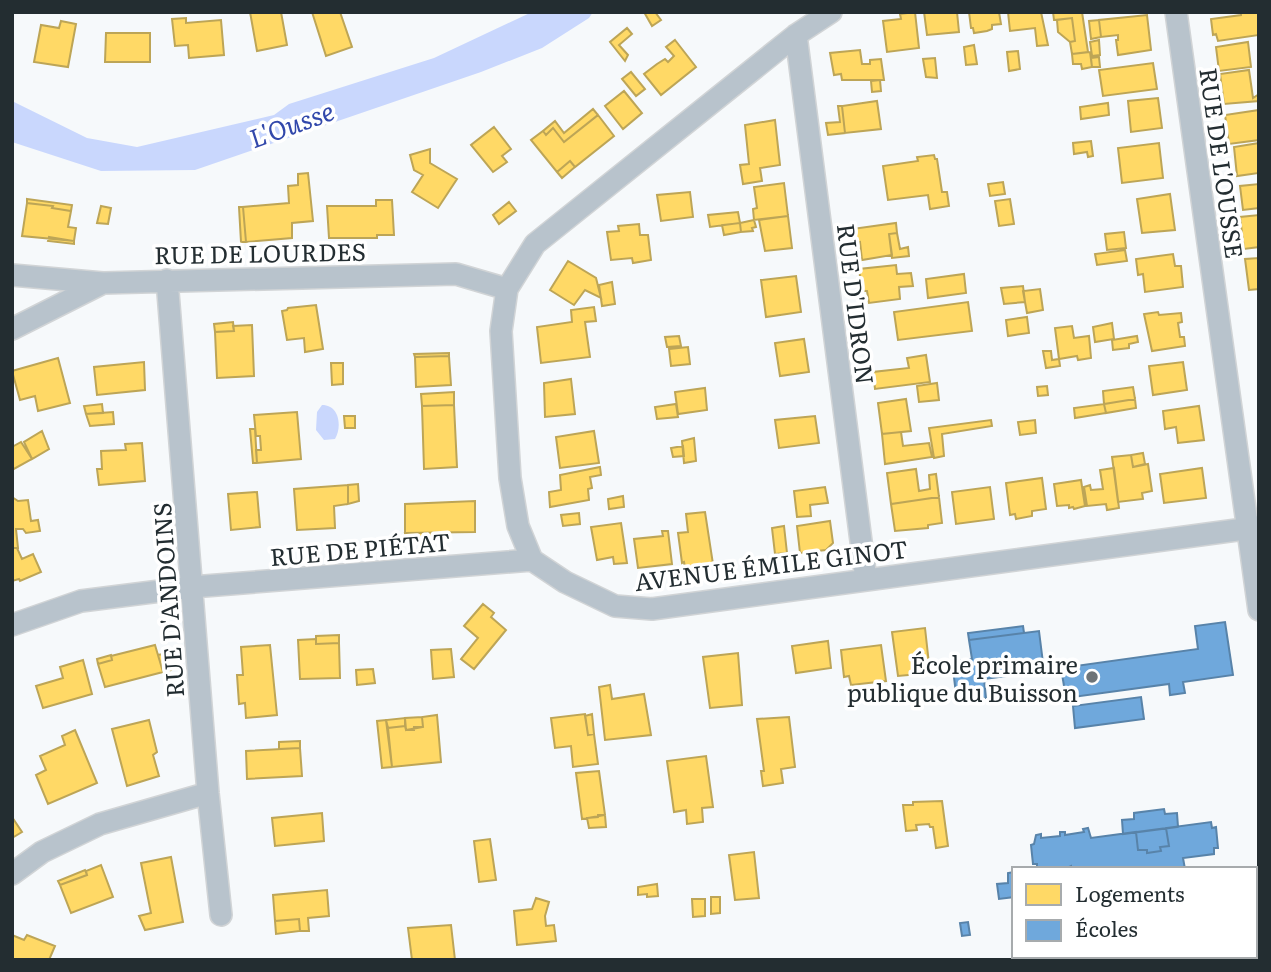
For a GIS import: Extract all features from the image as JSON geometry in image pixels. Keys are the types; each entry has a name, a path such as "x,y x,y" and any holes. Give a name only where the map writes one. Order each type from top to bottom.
{"street":[{"path":"532,560 518,526 510,478 501,331 507,289 535,244 796,35 831,12"},
{"name":"RUE DE L'OUSSE","path":"1176,12 1253,527 1259,610"},
{"name":"RUE D'IDRON","path":"796,35 866,580"},
{"name":"RUE DE LOURDES","path":"12,275 103,283 456,274 507,289"},
{"name":"RUE D'ANDOINS","path":"167,280 208,793 221,915"},
{"path":"12,329 103,283"},
{"name":"AVENUE ÉMILE GINOT","path":"532,560 565,582 615,606 652,610 1253,527"},
{"name":"RUE DE PIÉTAT","path":"12,625 81,601 192,587 532,560"},
{"path":"12,874 42,852 100,824 208,793"}],"water":[{"name":"L'Ousse","path":"532,12 593,12 589,18 542,48 481,72 195,170 101,171 12,142 12,101 87,138 137,147 274,115 289,104 434,58"},
{"path":"322,405 333,409 338,418 335,439 324,440 316,430 317,412"}],"building: Logements":[{"path":"250,12 281,12 287,45 257,51"},
{"path":"312,12 340,12 352,47 326,56"},
{"path":"644,12 655,12 661,20 652,26"},
{"path":"915,12 919,48 887,52 883,21 901,19 900,14"},
{"path":"924,12 957,12 959,32 927,35"},
{"path":"969,12 999,12 1001,24 992,25 992,29 987,31 974,33"},
{"path":"1008,12 1041,12 1048,45 1037,46 1035,28 1010,31"},
{"path":"1053,12 1082,12 1088,52 1072,54 1070,42 1075,41 1072,18 1054,20"},
{"path":"1241,12 1259,12 1259,35 1218,41 1216,34 1213,35 1211,19 1241,15"},
{"path":"1147,15 1151,50 1118,55 1118,35 1101,37 1099,20"},
{"path":"186,18 186,23 221,20 224,55 189,58 188,45 175,46 172,19"},
{"path":"1072,18 1075,41 1070,42 1058,32 1057,20"},
{"path":"1099,20 1101,37 1091,39 1089,21"},
{"path":"61,21 76,24 68,67 34,62 41,25 59,28"},
{"path":"627,28 632,34 619,45 628,55 625,61 610,42"},
{"path":"106,33 150,33 150,62 105,62"},
{"path":"675,40 696,67 661,95 644,74 674,56 666,47"},
{"path":"1099,40 1100,55 1092,56 1090,42"},
{"path":"1248,42 1251,67 1219,71 1216,47"},
{"path":"974,45 977,64 966,65 964,47"},
{"path":"860,50 862,64 881,59 884,80 842,80 841,74 834,75 830,53"},
{"path":"1018,51 1020,69 1009,71 1007,52"},
{"path":"1090,52 1092,67 1082,69 1081,64 1073,64 1072,54"},
{"path":"1099,57 1100,67 1092,67 1091,58"},
{"path":"935,58 937,78 926,77 923,59"},
{"path":"1153,63 1157,89 1103,96 1099,70"},
{"path":"1249,70 1253,98 1259,94 1259,101 1224,104 1220,74"},
{"path":"631,72 645,89 636,96 622,79"},
{"path":"880,80 881,91 872,92 871,81"},
{"path":"624,91 642,113 623,129 605,106"},
{"path":"1158,98 1162,128 1131,132 1128,101"},
{"path":"877,101 881,129 845,133 842,106"},
{"path":"1108,103 1109,115 1081,119 1080,107"},
{"path":"838,106 842,106 845,133 828,135 826,123 840,122"},
{"path":"593,109 598,115 564,142 553,128 546,135 543,131 555,121 564,133"},
{"path":"1259,110 1259,140 1229,144 1225,115"},
{"path":"598,115 614,136 575,167 570,161 557,172 531,140 543,131 546,135 553,128 564,142"},
{"path":"775,120 780,165 760,168 762,181 743,184 740,165 749,164 745,125"},
{"path":"494,127 511,149 502,156 507,162 493,172 471,145"},
{"path":"1091,141 1093,156 1088,157 1087,152 1074,154 1073,143"},
{"path":"1159,143 1163,178 1122,183 1118,148"},
{"path":"1259,143 1259,173 1237,176 1234,147"},
{"path":"430,149 430,163 457,179 438,208 412,192 423,175 414,170 410,155"},
{"path":"934,155 942,192 947,192 949,206 930,209 928,195 888,200 883,166 918,161 917,157"},
{"path":"570,161 575,167 562,178 557,172"},
{"path":"308,173 313,221 292,223 292,238 246,242 243,207 289,203 288,186 298,185 298,174"},
{"path":"1003,182 1005,194 990,196 988,184"},
{"path":"784,183 788,216 754,220 753,209 757,208 754,187"},
{"path":"1259,184 1259,208 1243,210 1240,186"},
{"path":"690,192 693,217 661,221 657,195"},
{"path":"1170,194 1175,230 1142,233 1137,199"},
{"path":"27,199 72,205 71,211 27,203"},
{"path":"1010,199 1014,224 999,226 995,201"},
{"path":"376,200 392,200 394,235 377,235 377,238 329,238 327,206 376,206"},
{"path":"509,202 516,211 499,224 493,215"},
{"path":"27,203 71,211 68,227 76,228 74,241 22,236"},
{"path":"101,206 111,208 108,224 97,223"},
{"path":"239,207 243,207 246,242 241,242"},
{"path":"738,212 740,223 710,227 708,215"},
{"path":"1259,215 1259,247 1244,249 1240,217"},
{"path":"788,216 792,248 765,251 759,220"},
{"path":"754,220 756,227 752,228 753,231 741,232 740,223"},
{"path":"740,223 741,232 724,235 722,225"},
{"path":"896,223 897,233 889,234 892,255 862,260 860,242 854,243 852,229"},
{"path":"639,224 640,235 648,235 651,260 633,263 632,258 611,260 607,232 619,231 618,226"},
{"path":"1124,232 1126,248 1107,250 1105,234"},
{"path":"897,233 900,249 908,247 909,256 892,258 889,234"},
{"path":"49,237 74,241 74,244 48,241"},
{"path":"1125,250 1127,261 1097,265 1095,254"},
{"path":"1173,254 1175,266 1181,266 1183,287 1145,292 1143,274 1138,275 1136,259"},
{"path":"1259,258 1259,289 1249,290 1245,259"},
{"path":"568,261 596,278 601,298 585,290 574,305 550,290"},
{"path":"896,265 897,274 911,273 913,286 899,287 900,299 869,303 867,291 862,291 859,269"},
{"path":"964,274 966,293 928,298 926,279"},
{"path":"796,276 801,312 766,317 761,280"},
{"path":"612,282 615,304 602,306 599,285"},
{"path":"1023,286 1025,302 1004,304 1001,288"},
{"path":"1040,289 1043,310 1027,313 1023,291"},
{"path":"968,302 972,331 898,340 894,312"},
{"path":"316,305 323,349 305,352 304,338 287,340 282,311"},
{"path":"594,307 596,321 585,322 590,357 541,363 537,327 572,322 571,310"},
{"path":"1158,312 1159,315 1181,313 1182,322 1178,323 1180,337 1184,337 1185,346 1152,351 1144,314"},
{"path":"1027,317 1029,333 1008,336 1006,320"},
{"path":"233,322 234,331 215,332 214,324"},
{"path":"1112,323 1114,339 1095,342 1093,327"},
{"path":"252,325 254,376 217,378 215,332 234,331 233,326"},
{"path":"1072,326 1074,338 1089,336 1091,358 1078,360 1077,356 1059,359 1055,328"},
{"path":"679,336 681,346 667,347 665,337"},
{"path":"1137,336 1138,342 1129,344 1129,348 1113,350 1112,340"},
{"path":"804,339 809,372 780,376 775,343"},
{"path":"688,347 690,364 671,366 669,349"},
{"path":"1043,351 1051,351 1052,360 1059,359 1060,366 1046,368"},
{"path":"449,353 449,356 415,357 414,354"},
{"path":"926,355 930,382 875,389 873,372 909,368 907,358"},
{"path":"449,356 451,385 416,387 415,357"},
{"path":"58,358 70,403 38,411 35,396 20,400 12,371"},
{"path":"144,362 145,390 97,395 94,367"},
{"path":"1183,362 1187,390 1153,395 1149,366"},
{"path":"331,363 343,363 343,384 332,385"},
{"path":"571,379 575,414 545,417 544,383"},
{"path":"937,383 939,400 919,402 917,386"},
{"path":"1047,386 1048,395 1038,396 1037,387"},
{"path":"1133,387 1135,399 1104,404 1103,391"},
{"path":"705,388 707,410 678,414 675,392"},
{"path":"454,392 454,405 422,406 421,394"},
{"path":"906,399 911,431 882,434 878,403"},
{"path":"1135,399 1136,408 1106,413 1104,404"},
{"path":"102,404 103,413 86,414 84,406"},
{"path":"676,404 678,417 657,419 655,407"},
{"path":"1104,404 1106,413 1075,418 1074,408"},
{"path":"454,405 457,467 424,469 422,406"},
{"path":"1199,406 1204,440 1178,443 1176,427 1165,429 1163,411"},
{"path":"113,412 114,424 90,426 86,414"},
{"path":"297,412 301,459 257,463 256,450 261,450 260,436 256,436 254,415"},
{"path":"344,416 355,416 355,428 345,428"},
{"path":"815,416 819,443 779,448 775,420"},
{"path":"991,420 992,426 942,434 944,456 934,458 929,428"},
{"path":"1035,420 1036,433 1020,435 1018,422"},
{"path":"250,429 255,429 257,463 253,463"},
{"path":"42,431 49,449 32,459 24,442"},
{"path":"594,431 599,463 560,468 556,437"},
{"path":"901,432 903,446 929,443 932,457 885,464 882,434"},
{"path":"694,438 696,461 684,463 682,441"},
{"path":"21,442 32,459 12,470 12,447"},
{"path":"142,443 145,481 99,485 97,469 102,469 101,451 126,450 125,444"},
{"path":"683,446 684,456 673,457 671,448"},
{"path":"1143,453 1145,464 1133,467 1131,455"},
{"path":"1131,455 1133,467 1148,464 1152,491 1142,493 1143,499 1118,502 1112,457"},
{"path":"600,467 601,475 590,477 592,488 588,489 589,500 550,507 549,492 561,490 560,475"},
{"path":"1114,468 1119,508 1107,510 1106,504 1087,506 1084,487 1090,485 1091,490 1103,489 1100,470"},
{"path":"1202,468 1206,498 1164,503 1160,474"},
{"path":"916,469 919,491 930,489 929,475 936,474 939,497 891,504 887,473"},
{"path":"1042,478 1046,509 1032,511 1032,516 1016,519 1015,514 1010,515 1006,483"},
{"path":"1081,480 1085,506 1074,509 1069,508 1069,505 1057,506 1054,484"},
{"path":"358,484 359,501 348,504 348,485"},
{"path":"348,485 348,504 334,506 335,528 297,530 294,489"},
{"path":"825,487 828,503 810,505 811,516 797,517 794,491"},
{"path":"990,487 994,519 956,524 952,492"},
{"path":"257,492 260,527 231,530 228,494"},
{"path":"623,496 624,507 609,509 608,499"},
{"path":"12,497 18,501 28,500 31,521 38,520 40,531 26,533 23,529 16,529 18,548 12,548"},
{"path":"939,497 942,523 928,525 928,528 895,531 891,504"},
{"path":"475,501 475,532 405,533 405,504"},
{"path":"705,512 713,564 685,567 684,562 682,563 678,533 688,532 686,514"},
{"path":"579,513 580,524 563,526 561,515"},
{"path":"830,521 833,543 826,550 800,553 797,526"},
{"path":"621,523 627,563 614,564 613,557 597,560 591,527"},
{"path":"784,526 787,553 775,554 772,528"},
{"path":"662,531 668,531 672,564 638,568 634,539 663,536"},
{"path":"405,533 443,533 443,537 406,538"},
{"path":"12,548 17,548 22,559 33,554 41,572 20,581 12,581"},
{"path":"483,604 494,613 491,617 506,630 474,669 461,659 478,638 464,626"},
{"path":"925,628 930,673 898,676 892,632"},
{"path":"339,635 339,643 316,644 316,636"},
{"path":"316,639 316,644 339,643 340,678 300,679 298,640"},
{"path":"828,641 831,668 796,673 792,646"},
{"path":"155,645 163,672 105,687 98,664 112,660 111,656"},
{"path":"270,645 277,715 246,718 245,703 239,704 237,675 243,675 241,647"},
{"path":"881,645 886,681 851,685 849,676 844,677 841,650"},
{"path":"451,649 454,677 433,679 431,650"},
{"path":"167,653 171,670 163,672 158,655"},
{"path":"738,653 742,705 710,708 703,657"},
{"path":"111,655 112,660 98,664 97,659"},
{"path":"83,660 92,694 43,708 36,686 63,678 60,667"},
{"path":"373,669 375,683 357,685 356,670"},
{"path":"610,685 612,699 644,694 651,735 605,740 599,687"},
{"path":"585,714 588,735 594,734 598,764 573,767 571,746 555,748 551,718"},
{"path":"592,714 594,734 588,735 585,716"},
{"path":"437,715 441,762 392,767 388,728 405,726 406,730 414,730 414,727 423,727 422,717"},
{"path":"422,717 423,727 406,730 405,718"},
{"path":"789,717 795,767 781,769 783,783 763,786 761,771 764,771 757,719"},
{"path":"405,718 405,726 388,728 386,720"},
{"path":"149,720 157,752 153,755 159,776 127,786 112,729"},
{"path":"386,720 392,767 382,768 377,721"},
{"path":"75,730 97,783 48,804 36,775 46,770 40,756 65,745 62,736"},
{"path":"300,741 300,748 279,749 279,742"},
{"path":"300,748 302,776 247,779 246,751"},
{"path":"706,756 713,807 702,808 703,822 687,824 686,810 674,812 667,761"},
{"path":"599,771 605,815 582,819 576,773"},
{"path":"942,801 948,846 936,848 933,827 929,824 916,825 917,830 906,831 903,805"},
{"path":"322,813 324,841 275,846 272,818"},
{"path":"605,815 606,827 589,828 587,818"},
{"path":"12,817 22,832 12,838"},
{"path":"490,839 496,880 479,882 474,841"},
{"path":"754,852 759,898 735,900 729,855"},
{"path":"171,857 183,922 145,930 139,916 151,913 141,863"},
{"path":"101,865 113,897 71,913 60,885 87,875 86,871"},
{"path":"85,870 87,875 60,885 58,881"},
{"path":"657,884 658,896 638,895 638,887"},
{"path":"327,890 329,916 308,918 309,931 300,931 299,919 275,921 273,895"},
{"path":"711,897 720,897 720,913 711,914"},
{"path":"536,898 549,902 545,916 546,926 554,925 556,941 517,945 514,911 532,909"},
{"path":"692,899 705,899 705,916 693,917"},
{"path":"299,919 300,931 276,934 275,921"},
{"path":"451,925 455,960 412,960 408,928"},
{"path":"12,935 24,940 27,935 55,946 49,960 12,960"}],"building: Écoles":[{"path":"1225,622 1233,675 1183,682 1185,693 1170,695 1169,684 1066,698 1061,668 1198,649 1195,626"},
{"path":"1023,626 1024,633 969,640 968,633"},
{"path":"1039,631 1044,671 984,679 986,698 957,702 952,661 972,659 969,640"},
{"path":"1141,697 1144,719 1075,728 1073,706"},
{"path":"1164,809 1165,814 1177,813 1178,827 1123,834 1122,820 1134,819 1134,813"},
{"path":"1211,822 1212,828 1216,827 1218,848 1214,848 1214,854 1183,858 1185,867 1037,867 1037,864 1033,864 1031,845 1034,844 1036,835 1041,834 1041,838 1060,836 1060,832 1065,832 1065,835 1084,832 1083,829 1088,828 1091,838 1136,832 1138,850 1147,850 1147,853 1161,851 1160,847 1169,846 1166,828"},
{"path":"1166,828 1169,846 1160,847 1161,851 1147,853 1147,850 1138,850 1136,832"},
{"path":"1012,872 1012,897 999,899 997,884 1008,883 1008,873"},
{"path":"968,922 970,935 962,936 960,923"}],"place":[{"name":"École primaire publique du Buisson","path":"1092,677"}]}
